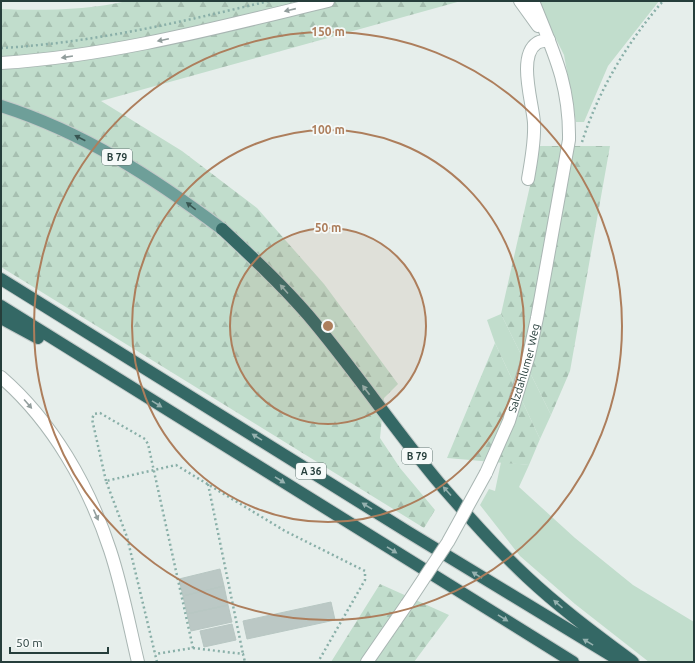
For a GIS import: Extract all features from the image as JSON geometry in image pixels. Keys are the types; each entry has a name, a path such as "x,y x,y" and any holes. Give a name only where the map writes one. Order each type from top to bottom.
{"highway":[{"name":"B 79","path":"222,229 272,275 308,315 440,483 490,539 527,577 557,603 633,662"},
{"name":"A 36","path":"1,279 408,532 622,662"},
{"name":"A 36","path":"1,306 124,384 573,662"},
{"path":"1,318 124,384"}],"main road":[{"name":"B 79","path":"1,106 68,132 124,161 173,192 222,229"}],"street":[{"path":"1,63 59,58 161,41 328,1"},
{"name":"Salzdahlumer Weg","path":"520,1 549,40"},
{"name":"Salzdahlumer Weg","path":"367,662 448,542 486,473 509,421 529,355 566,166 569,118 567,95 556,58 533,1"},
{"path":"528,179 533,147 534,124 526,68 532,49 537,43 549,40"},
{"path":"1,377 23,398 50,432 87,495 102,528 116,570 138,662"}],"path":[{"path":"1,48 39,46 132,31 269,1"},
{"path":"581,146 592,113 609,76 633,39 664,1"},
{"path":"157,662 128,537 106,481 92,419 94,414 100,413 145,439 148,444 194,648"},
{"path":"106,481 176,465 285,531 365,571 365,580 318,662"},
{"path":"208,484 245,662"},
{"path":"155,654 194,648 243,654"}],"green space":[{"path":"127,1 461,1 101,101 182,151 257,208 324,284 398,384 384,398 380,438 400,468 435,510 424,528 1,267 1,9 64,9"},
{"path":"537,1 659,1 608,66 584,122 576,122 564,55"},
{"path":"539,146 610,146 570,371 551,415 501,314"},
{"path":"501,314 551,415 540,439 495,343 487,320"},
{"path":"495,343 540,439 529,465 447,458"},
{"path":"501,462 529,465 519,487 575,538 633,585 694,622 694,662 649,662 575,604 520,556 480,505 489,489 495,491"},
{"path":"380,584 449,615 414,662 331,662"}],"building":[{"path":"220,569 224,586 183,596 179,579"},
{"path":"224,586 228,605 187,614 183,596"},
{"path":"331,602 335,620 247,639 243,621"},
{"path":"228,605 232,622 191,631 187,614"},
{"path":"232,624 236,640 204,647 200,631"}]}
